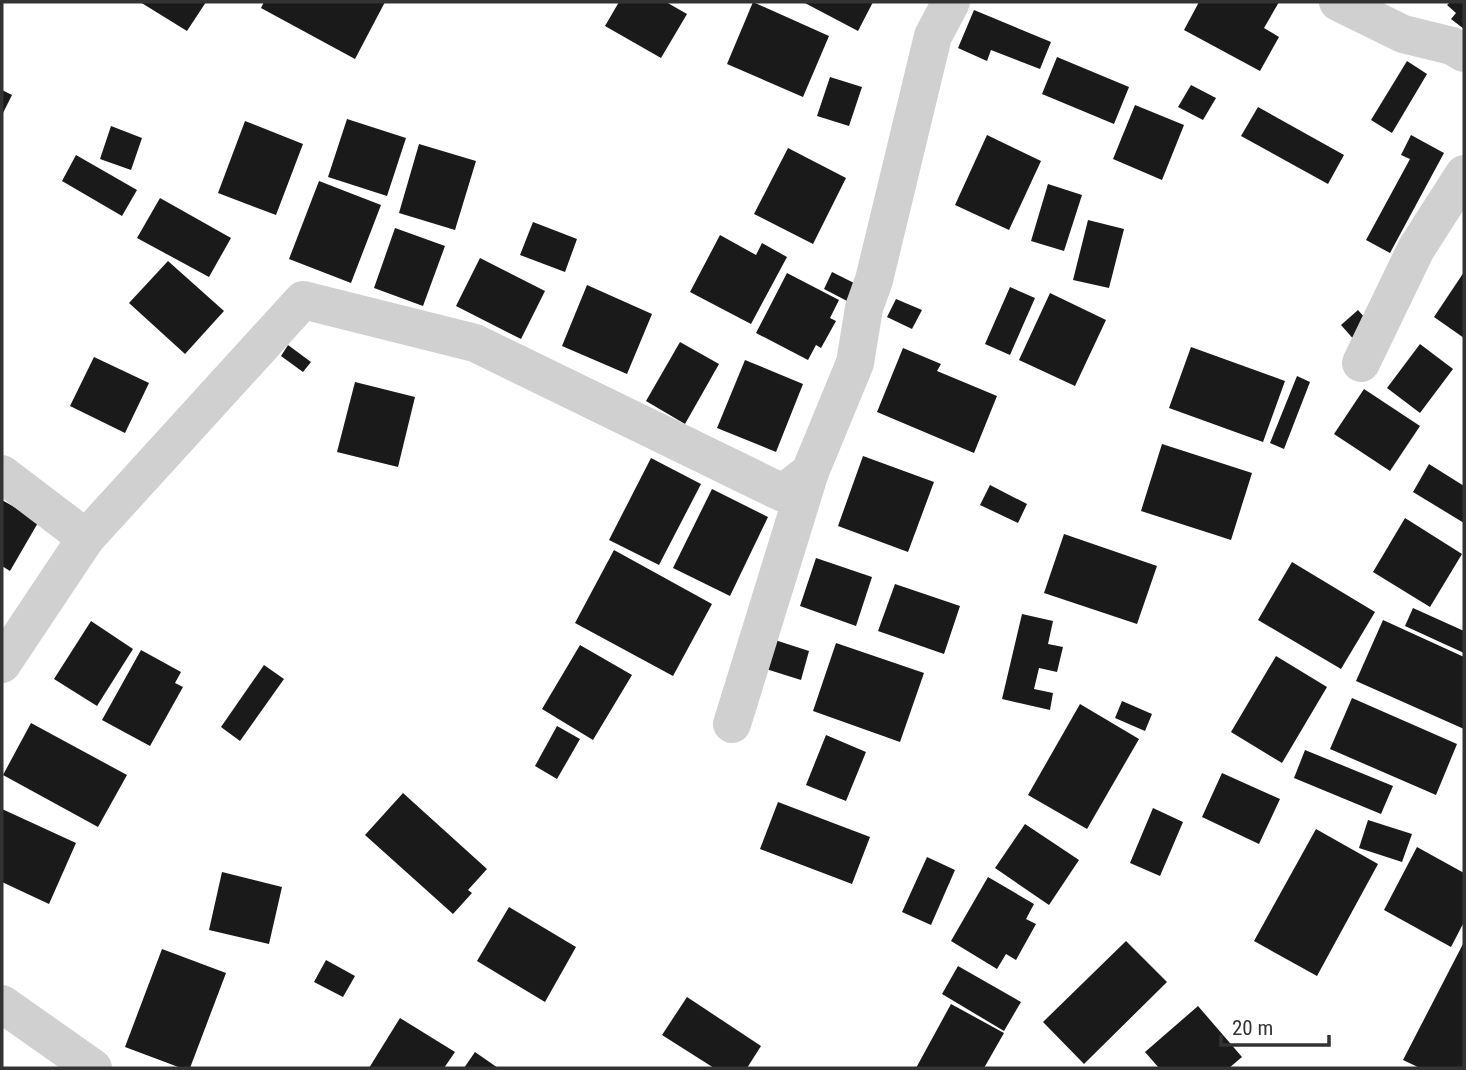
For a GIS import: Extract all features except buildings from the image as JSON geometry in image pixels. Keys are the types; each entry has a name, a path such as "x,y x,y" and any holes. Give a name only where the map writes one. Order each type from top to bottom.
{"street":[{"path":"732,724 810,472 855,363 864,308 874,279 933,36 951,2"},
{"path":"1338,2 1403,34 1452,46 1464,53"},
{"path":"1361,363 1416,249 1464,174"},
{"path":"2,664 86,538 303,300 475,343 783,493 810,472"},
{"path":"2,474 86,538"},
{"path":"2,1004 93,1068"}]}
